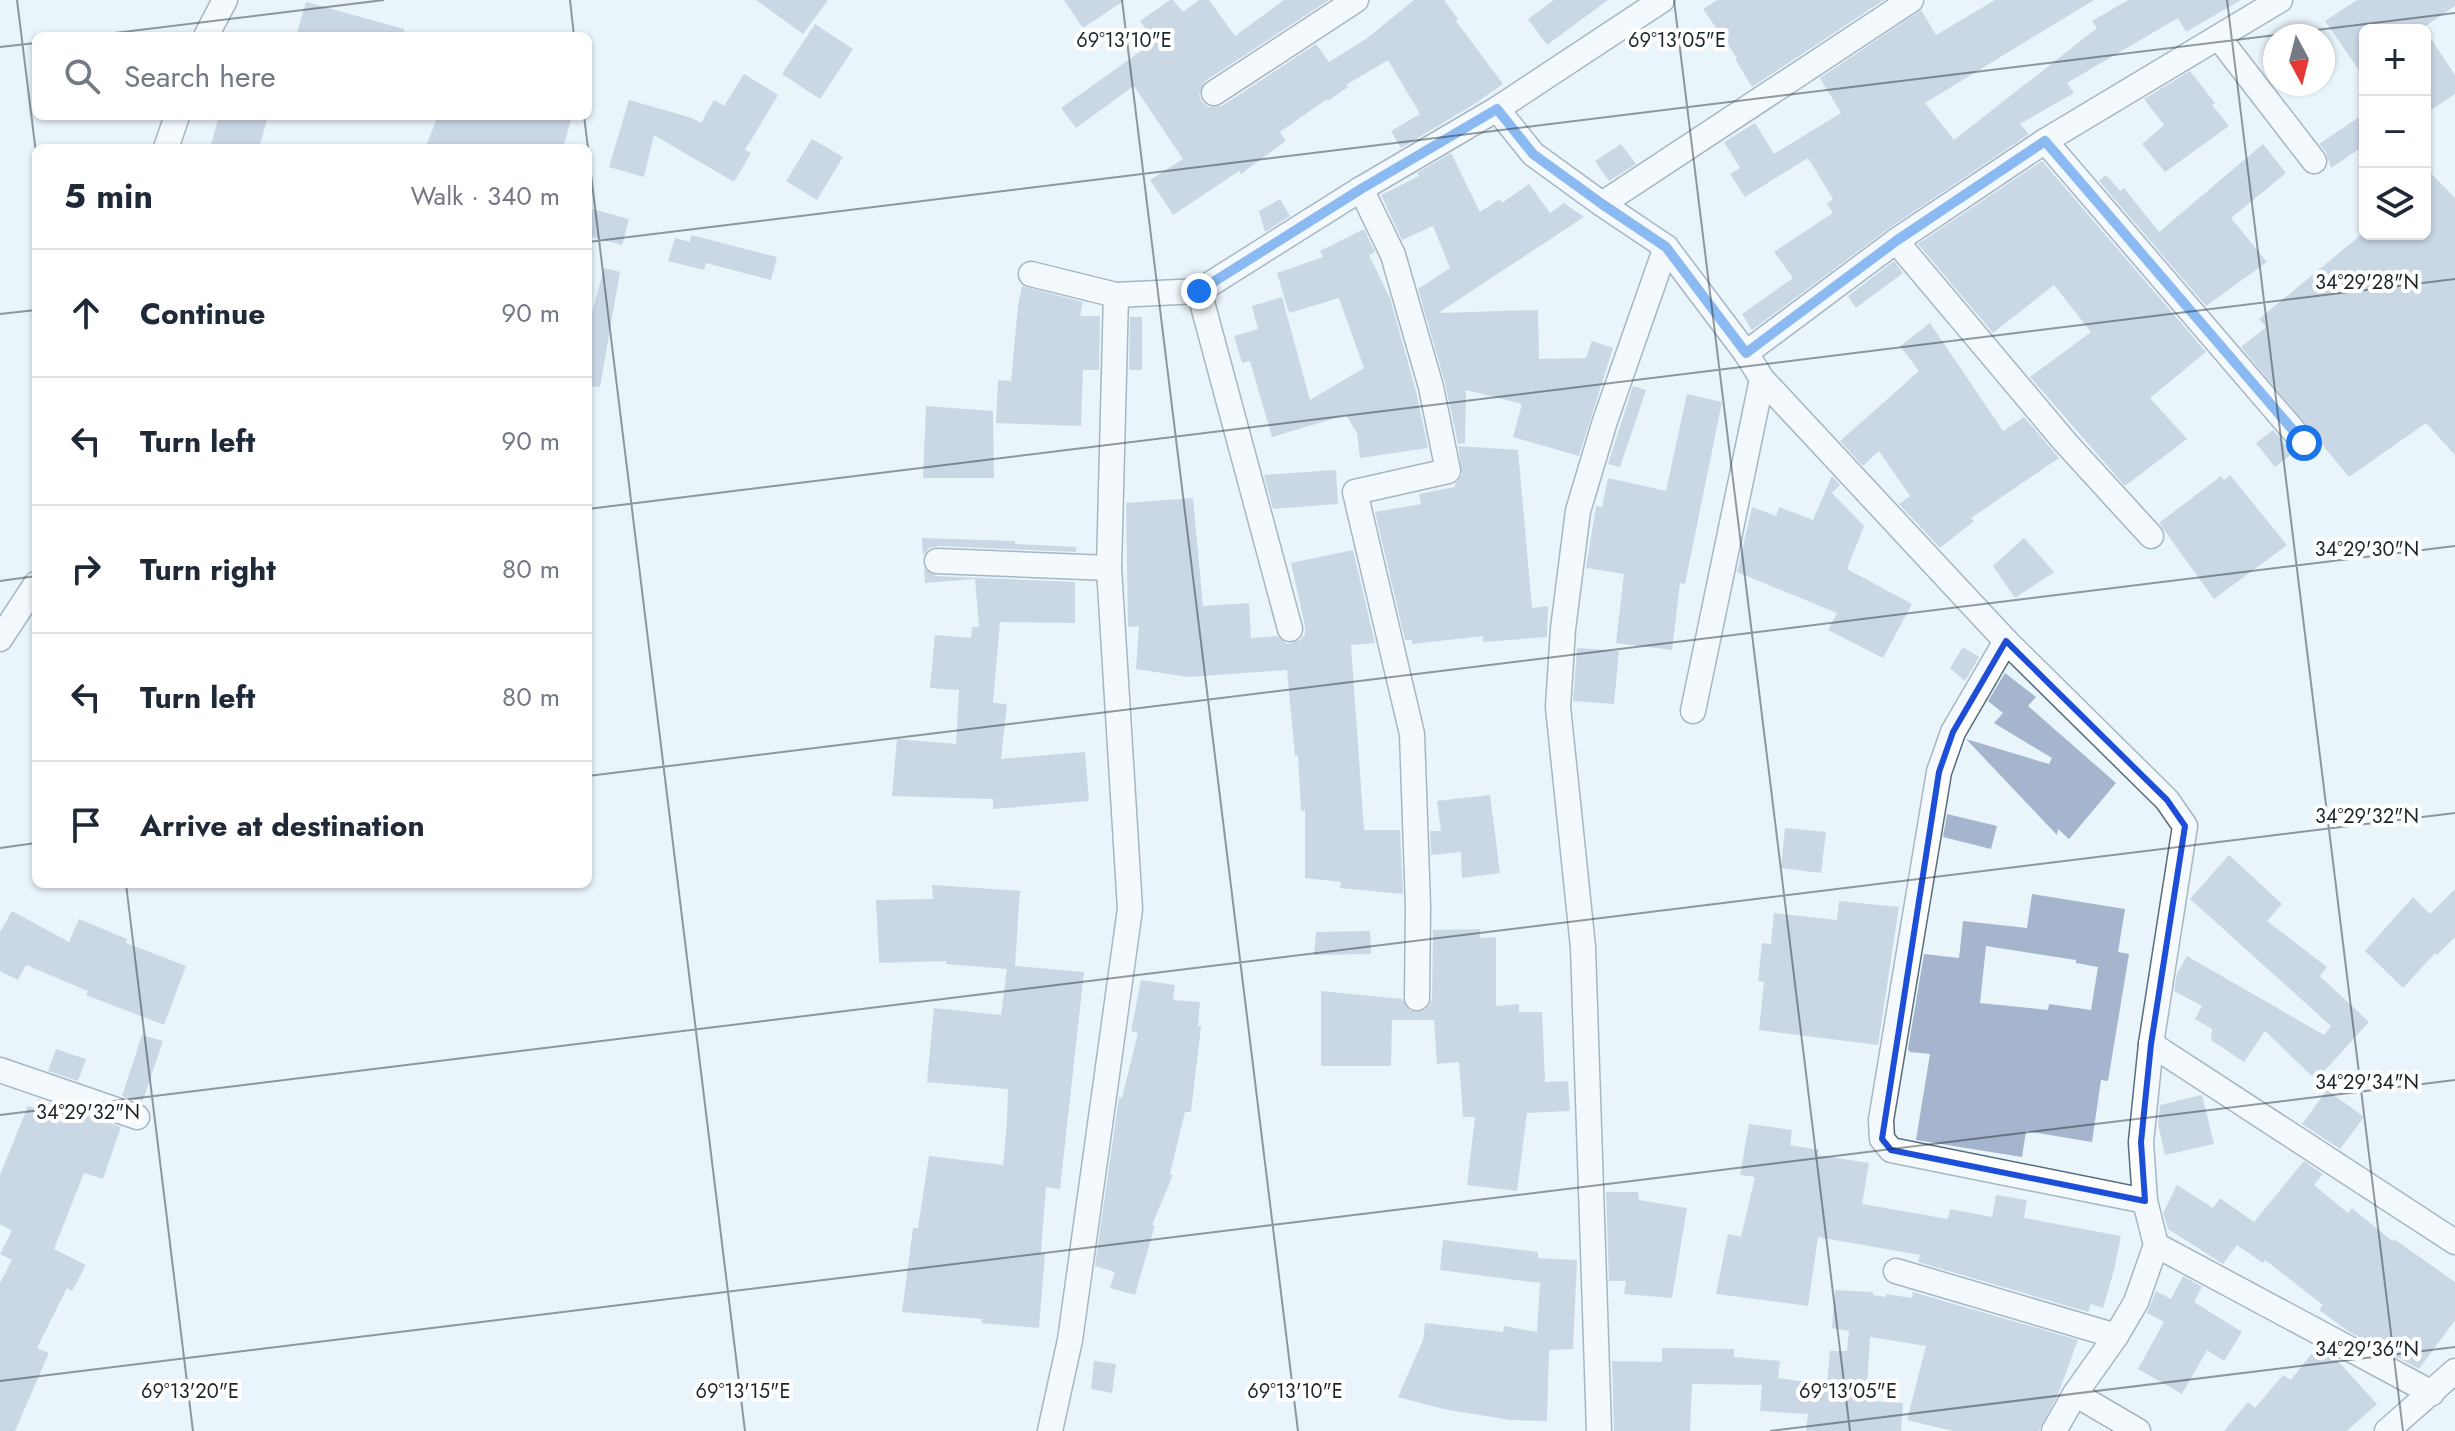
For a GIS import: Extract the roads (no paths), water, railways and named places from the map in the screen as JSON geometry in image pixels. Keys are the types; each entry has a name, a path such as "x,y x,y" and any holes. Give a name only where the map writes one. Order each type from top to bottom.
{"street":[{"path":"208,32 225,0"},
{"path":"1214,93 1356,0"},
{"path":"1031,274 1116,295 1199,291 1361,189 1497,109 1633,8 1662,0"},
{"path":"1602,204 1911,0"},
{"path":"1746,353 1896,241 2045,141 2280,0"},
{"path":"2219,38 2314,161"},
{"path":"1497,109 1533,154 1666,247 1762,379 2006,641 2167,800 2185,826 2151,1044 2141,1142 2145,1201 2156,1245 2136,1302 2054,1431"},
{"path":"167,144 176,120"},
{"path":"2045,141 2304,443"},
{"path":"1361,189 1393,255 1431,387 1448,471 1355,492 1412,734 1418,906 1417,998"},
{"path":"1896,241 2065,442 2151,536"},
{"path":"1599,1431 1584,962 1558,707 1562,644 1578,511 1605,421 1666,247"},
{"path":"1199,291 1290,629"},
{"path":"1050,1431 1070,1340 1130,909 1109,568 1116,295"},
{"path":"1693,711 1762,379"},
{"path":"937,561 1109,568"},
{"path":"0,639 32,590"},
{"path":"2006,641 1953,732 1939,772 1881,1120 1882,1139 1891,1150 2145,1201"},
{"path":"2151,1044 2455,1242"},
{"path":"0,1070 137,1117"},
{"path":"2156,1245 2432,1393"},
{"path":"1896,1271 2116,1336"},
{"path":"2387,1431 2455,1371"},
{"path":"2075,1394 2138,1431"}]}
